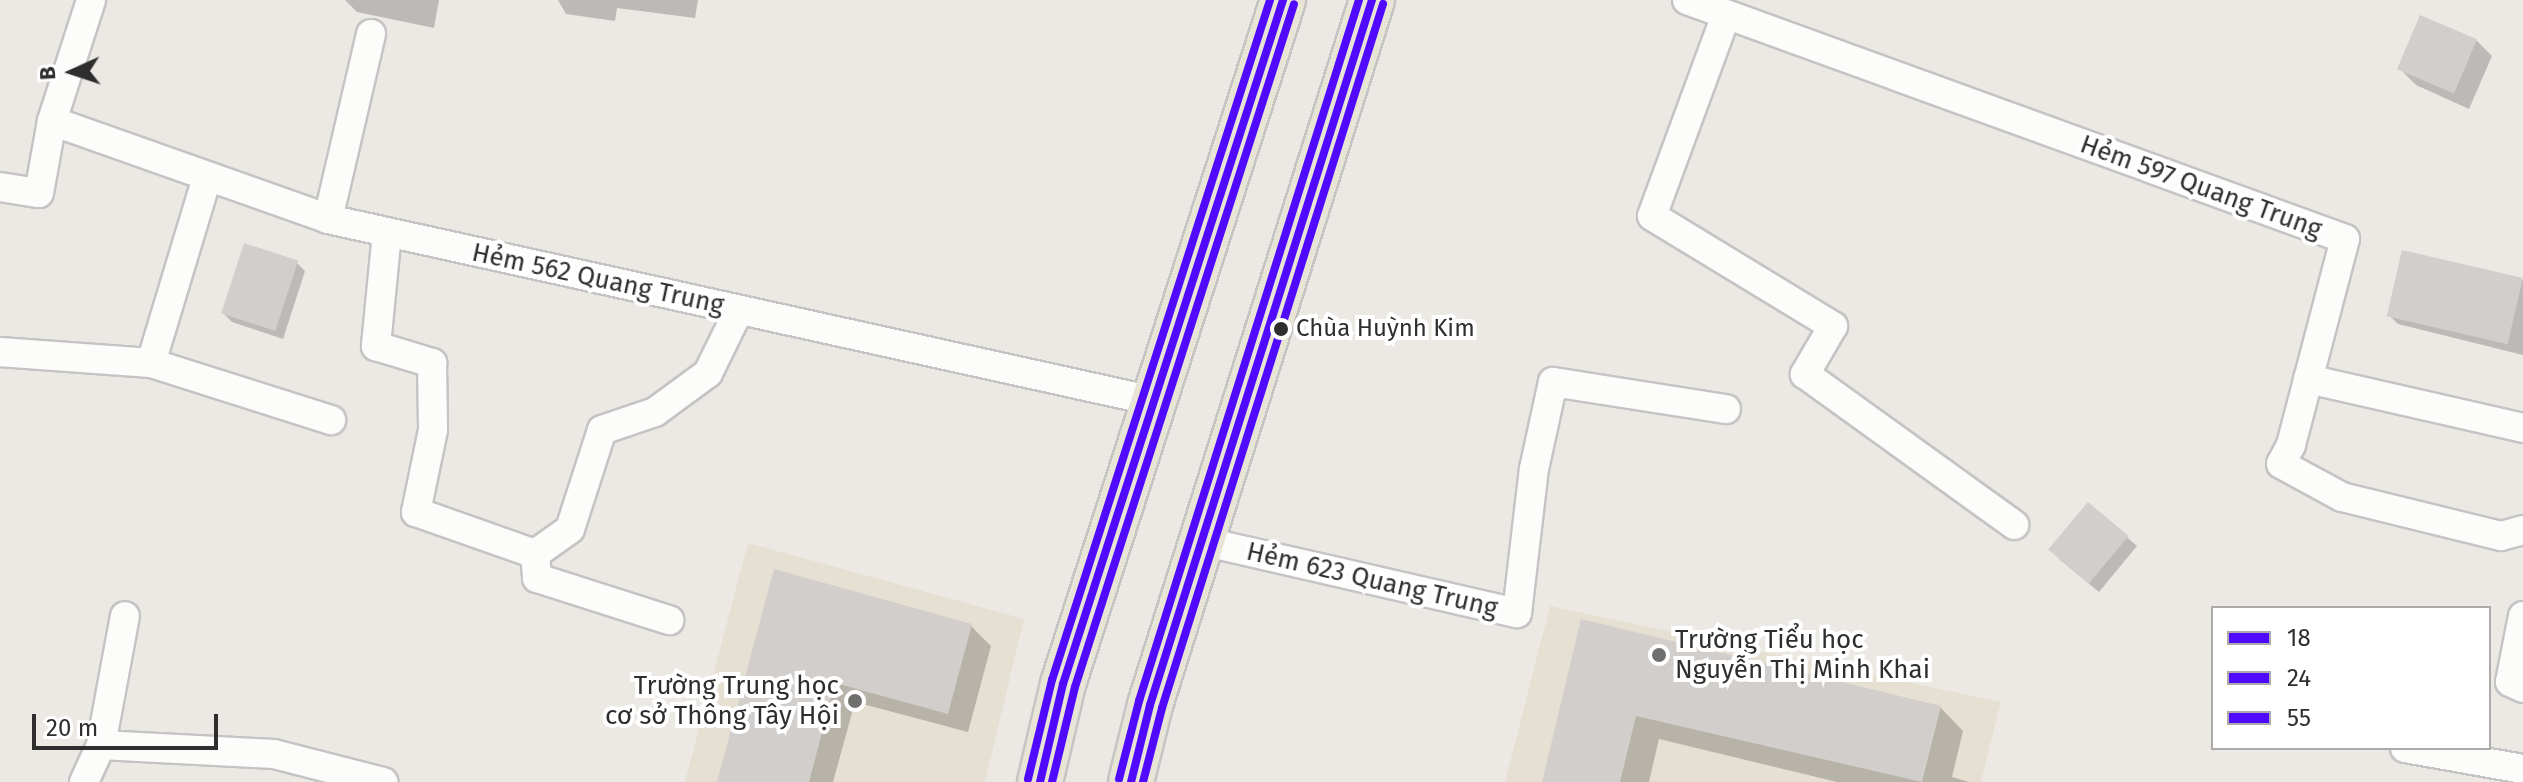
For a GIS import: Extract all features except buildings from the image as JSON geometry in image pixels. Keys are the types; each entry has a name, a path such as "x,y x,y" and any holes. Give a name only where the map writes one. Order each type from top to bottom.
{"main road":[{"path":"1040,782 1063,684 1283,0"},
{"path":"1131,782 1202,541 1372,0"}],"lane":[{"path":"0,187 39,193 52,121 91,0"},
{"name":"Hẻm 597 Quang Trung","path":"1687,0 2345,239 2291,445 2281,464 2342,497 2501,536 2523,530"},
{"path":"1726,15 1652,216 1833,326 1805,374 2014,525"},
{"path":"328,219 371,34"},
{"name":"Hẻm 562 Quang Trung","path":"52,121 328,219 1154,401"},
{"path":"151,363 207,178"},
{"path":"387,233 376,346 432,363 433,430 416,512 535,554"},
{"path":"535,554 570,529 602,430 655,412 708,373 739,310"},
{"path":"0,352 151,363 331,420"},
{"path":"2308,379 2523,428"},
{"name":"Hẻm 623 Quang Trung","path":"1202,541 1517,613 1534,469 1553,382 1726,409"},
{"path":"535,554 537,578 669,620"},
{"path":"84,782 101,745 125,616"},
{"path":"2523,616 2510,682 2523,688"},
{"path":"101,745 274,754 383,782"},
{"path":"2416,750 2523,769"}],"shaded area":[{"name":"Trường Trung học cơ sở Thông Tây Hội","path":"748,543 1024,619 985,782 685,782"},
{"name":"Trường Tiểu học Nguyễn Thị Minh Khai","path":"1550,606 2001,702 1981,782 1505,782"}],"transit line":[{"name":"55","path":"1028,779 1052,680 1270,0"},
{"name":"18","path":"1040,782 1063,684 1283,0"},
{"name":"55","path":"1119,779 1139,701 1359,0"},
{"name":"18","path":"1131,782 1150,705 1372,0"},
{"name":"24","path":"1052,782 1075,687 1294,4"},
{"name":"24","path":"1143,782 1162,708 1383,4"}],"place":[{"name":"Chùa Huỳnh Kim","path":"1281,329"},
{"name":"Trường Tiểu học Nguyễn Thị Minh Khai","path":"1659,655"},
{"name":"Trường Trung học cơ sở Thông Tây Hội","path":"855,701"}]}
